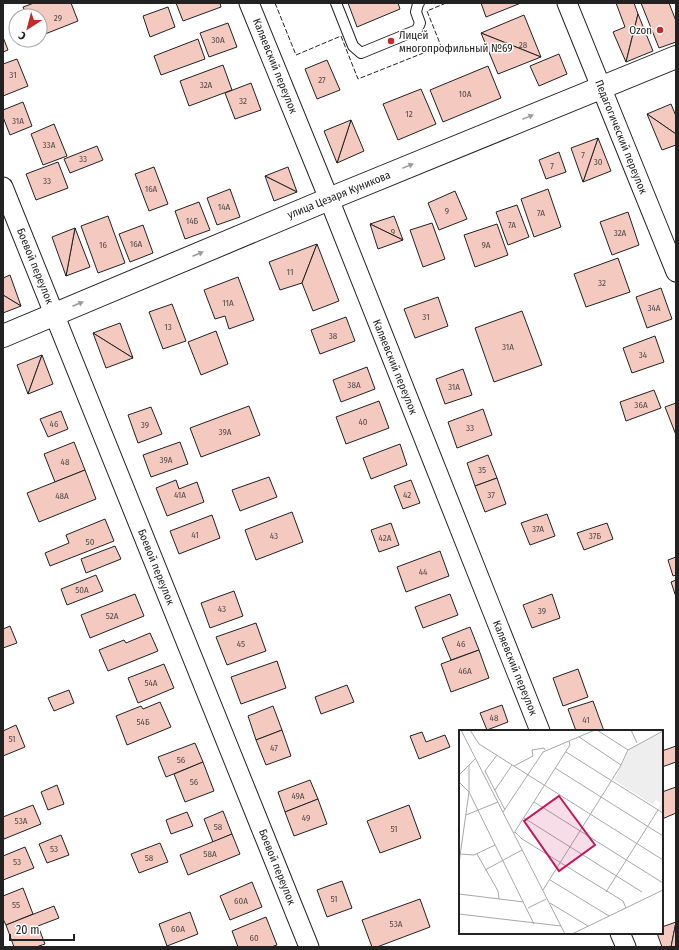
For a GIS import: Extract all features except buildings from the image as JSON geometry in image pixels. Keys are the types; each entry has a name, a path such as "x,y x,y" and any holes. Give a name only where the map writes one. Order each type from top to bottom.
{"street":[{"name":"Каляевский переулок","path":"249,3 329,199 540,730"},
{"name":"Педагогический переулок","path":"567,3 676,272"},
{"name":"улица Цезаря Куникова","path":"3,336 329,199 676,57"},
{"name":"Боевой переулок","path":"3,186 309,947"},
{"path":"620,934 626,947"}],"lane":[{"path":"336,3 353,46 361,53 417,30 420,23 416,12 419,3"}],"fence":[{"path":"275,3 296,55 341,36 358,79 441,46 427,11 446,3"}],"place":[{"name":"Ozon","path":"660,30"},
{"name":"Лицей многопрофильный №69","path":"391,41"}]}
